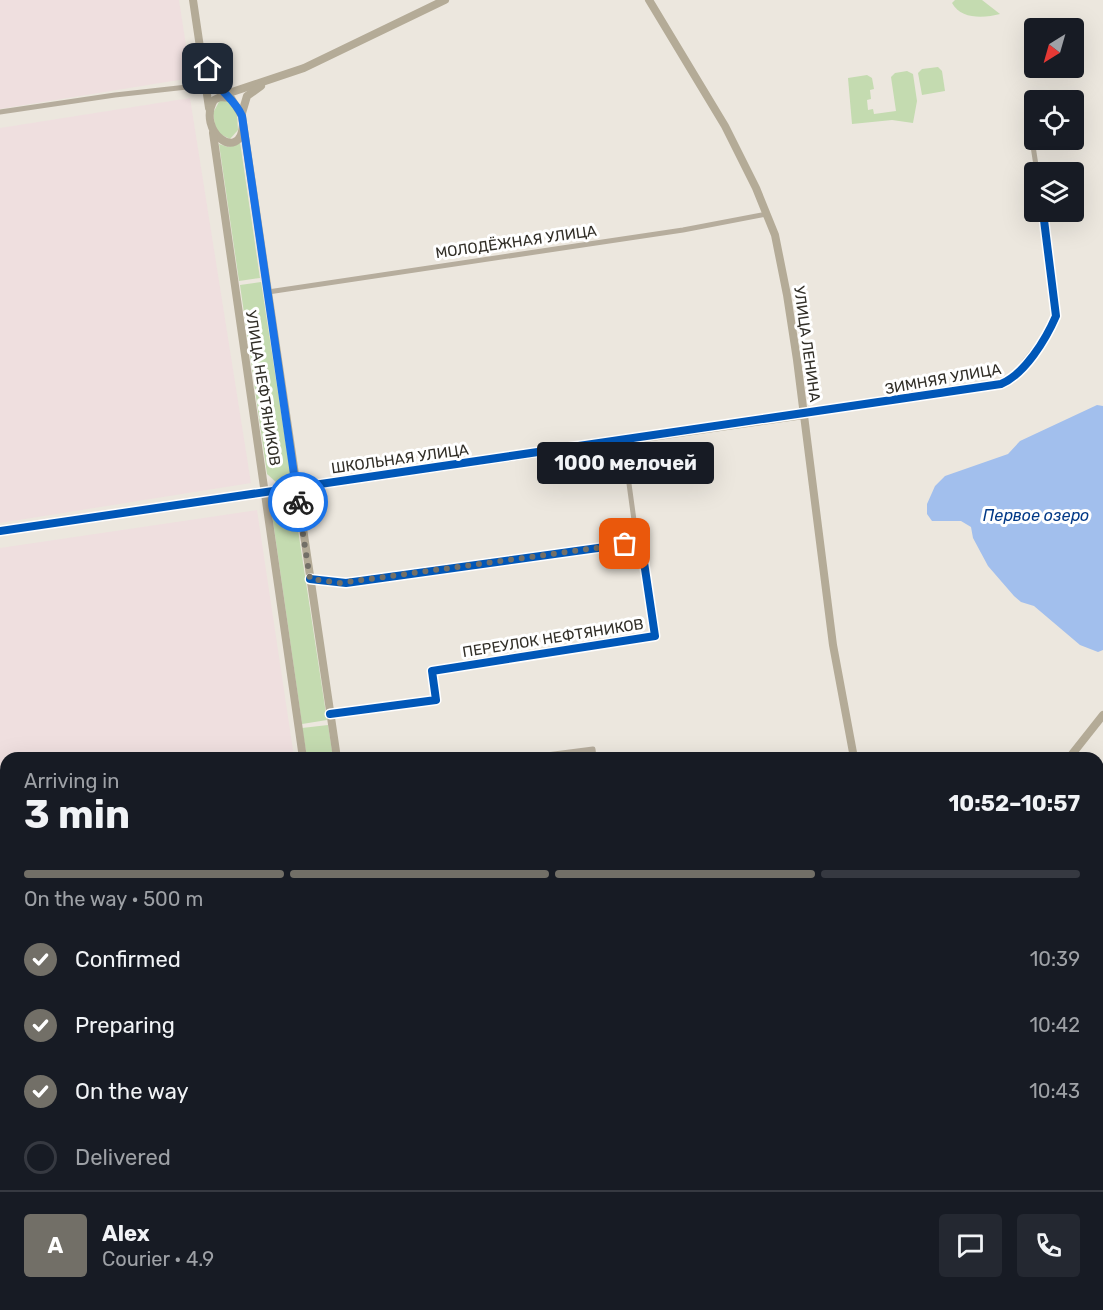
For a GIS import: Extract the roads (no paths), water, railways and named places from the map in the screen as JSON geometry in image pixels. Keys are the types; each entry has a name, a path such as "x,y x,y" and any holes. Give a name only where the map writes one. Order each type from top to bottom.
{"main road":[{"name":"УЛИЦА НЕФТЯНИКОВ","path":"193,0 302,752"},
{"path":"210,117 213,102 240,88 270,81 304,68 445,0"},
{"name":"УЛИЦА ЛЕНИНА","path":"649,0 725,126 767,214 787,295 828,611 853,752"},
{"name":"УЛИЦА НЕФТЯНИКОВ","path":"199,36 213,80 242,121 336,752"},
{"path":"213,80 224,86 240,88"},
{"path":"212,129 218,139 230,143 241,135 247,96 270,81"},
{"name":"ШКОЛЬНАЯ УЛИЦА","path":"0,531 804,415"},
{"path":"1074,752 1103,715"}],"street":[{"path":"0,112 115,95 205,86"},
{"name":"МОЛОДЁЖНАЯ УЛИЦА","path":"268,292 683,230 767,214"},
{"name":"ЗИМНЯЯ УЛИЦА","path":"804,415 942,394 1009,381 1041,342 1056,316 1044,222"},
{"name":"ПЕРЕУЛОК НЕФТЯНИКОВ","path":"330,714 436,700 432,671 655,636 623,440"},
{"path":"310,579 346,583 639,542"},
{"path":"570,752 593,749 593,752"}],"water":[{"name":"Первое озеро","path":"1097,405 1103,406 1103,650 1098,652 1080,645 1034,606 1021,602 1014,596 988,566 973,538 971,527 961,521 932,521 927,514 927,504 935,486 945,476 1008,454 1020,441"}],"place":[{"name":"1000 мелочей","path":"625,544"}]}
